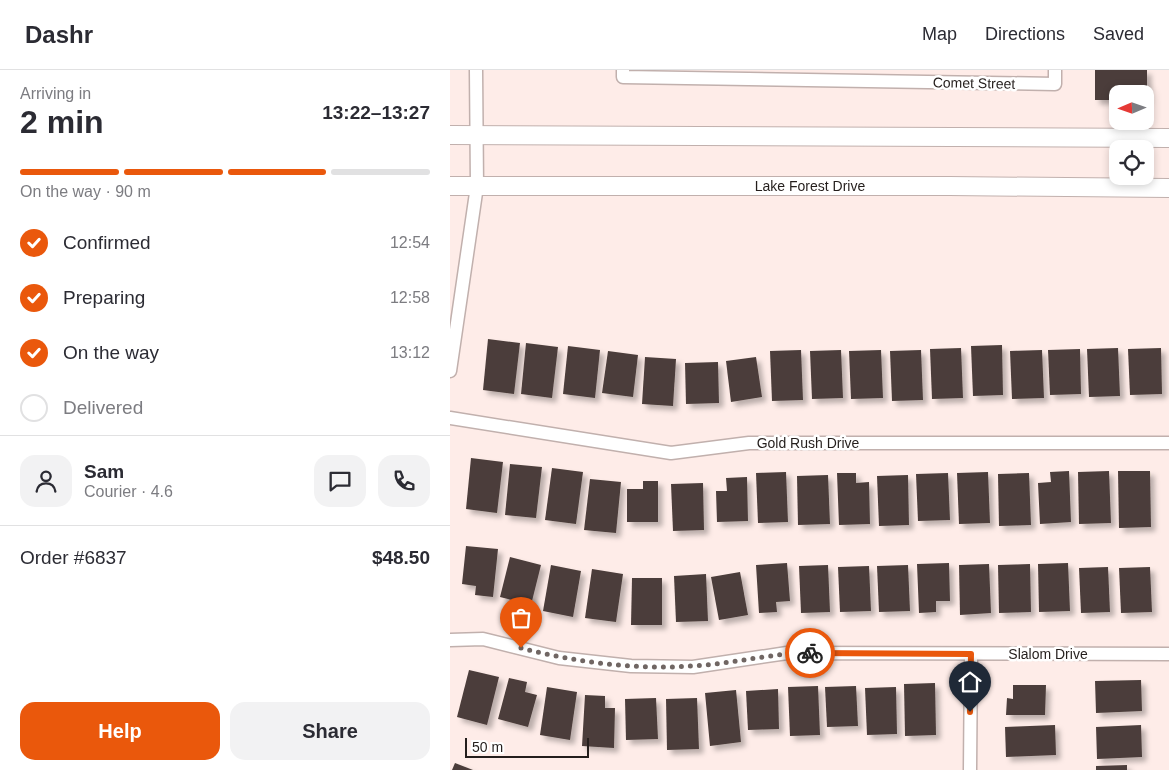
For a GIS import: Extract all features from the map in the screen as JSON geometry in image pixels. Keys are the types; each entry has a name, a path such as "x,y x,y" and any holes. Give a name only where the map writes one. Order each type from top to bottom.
{"main road":[{"path":"450,136 1169,138"},
{"name":"Lake Forest Drive","path":"450,186 1169,188"}],"street":[{"path":"450,372 454,317 477,186 476,70"},
{"name":"Comet Street","path":"623,73 838,76 1055,84 1055,70"},
{"name":"Gold Rush Drive","path":"450,418 672,454 749,443 1169,443"},
{"name":"Slalom Drive","path":"450,640 482,639 559,658 631,666 693,666 787,653 1169,654"},
{"path":"970,770 971,654"}],"building":[{"path":"1095,70 1147,70 1147,85 1109,85 1109,100 1095,100"},
{"path":"488,339 520,343 514,394 483,390"},
{"path":"526,343 558,347 552,398 521,394"},
{"path":"1002,345 1003,395 973,396 971,346"},
{"path":"568,346 600,350 595,398 563,394"},
{"path":"961,348 963,398 932,399 930,349"},
{"path":"1118,348 1120,396 1089,397 1087,349"},
{"path":"1161,348 1162,394 1130,395 1128,349"},
{"path":"1080,349 1081,394 1050,395 1048,350"},
{"path":"801,350 803,400 772,401 770,351"},
{"path":"841,350 843,398 812,399 810,351"},
{"path":"881,350 883,398 851,399 849,351"},
{"path":"921,350 923,400 892,401 890,351"},
{"path":"1042,350 1044,398 1012,399 1010,351"},
{"path":"608,351 638,355 633,397 602,393"},
{"path":"645,357 676,359 673,406 642,404"},
{"path":"756,357 762,397 731,402 726,361"},
{"path":"718,362 719,403 686,404 685,363"},
{"path":"471,458 503,462 497,513 466,509"},
{"path":"510,464 542,467 536,518 505,515"},
{"path":"552,468 583,472 576,524 545,520"},
{"path":"1069,471 1071,522 1040,524 1038,483 1051,482 1050,472"},
{"path":"1109,471 1111,523 1079,524 1078,472"},
{"path":"1118,471 1150,471 1151,527 1119,528"},
{"path":"786,472 788,522 758,523 756,473"},
{"path":"988,472 990,523 959,524 957,473"},
{"path":"837,473 856,473 856,483 869,482 870,524 839,525"},
{"path":"948,473 950,520 918,521 916,474"},
{"path":"1029,473 1031,525 999,526 998,474"},
{"path":"828,475 830,524 798,525 797,476"},
{"path":"908,475 909,525 879,526 877,476"},
{"path":"747,477 748,521 717,522 716,491 727,491 726,478"},
{"path":"590,479 621,482 616,533 584,530"},
{"path":"643,481 658,481 658,522 627,522 627,489 643,489"},
{"path":"703,483 704,530 673,531 671,484"},
{"path":"466,546 498,549 493,597 475,595 476,586 462,584"},
{"path":"510,557 541,565 531,605 500,597"},
{"path":"787,563 790,601 776,602 777,612 759,613 756,565"},
{"path":"949,563 950,601 936,601 936,612 919,613 917,564"},
{"path":"1068,563 1070,611 1039,612 1038,564"},
{"path":"989,564 991,613 960,615 959,565"},
{"path":"1030,564 1031,612 999,613 998,565"},
{"path":"551,565 581,571 573,617 543,611"},
{"path":"828,565 830,612 801,613 799,566"},
{"path":"908,565 910,611 879,612 877,566"},
{"path":"869,566 871,611 840,612 838,567"},
{"path":"1108,567 1110,612 1081,613 1079,568"},
{"path":"1150,567 1152,612 1121,613 1119,568"},
{"path":"592,569 623,574 616,622 585,618"},
{"path":"740,572 748,615 719,620 711,577"},
{"path":"706,574 708,621 676,622 674,576"},
{"path":"632,578 662,578 662,625 631,625"},
{"path":"469,670 499,677 487,725 457,717"},
{"path":"509,678 527,682 525,692 537,695 528,727 498,719"},
{"path":"1141,680 1142,711 1096,713 1095,681"},
{"path":"935,683 936,735 905,736 904,684"},
{"path":"1013,685 1046,685 1045,715 1006,715 1007,698 1013,699"},
{"path":"818,686 820,735 790,736 788,687"},
{"path":"856,686 858,726 827,727 825,687"},
{"path":"547,687 577,692 570,740 540,735"},
{"path":"896,687 897,734 867,735 865,688"},
{"path":"778,689 779,729 748,730 746,691"},
{"path":"736,690 741,742 710,746 705,693"},
{"path":"585,695 605,696 605,708 615,708 614,748 582,746"},
{"path":"656,698 658,739 626,740 625,699"},
{"path":"697,698 699,749 667,750 666,699"},
{"path":"1055,725 1056,755 1006,757 1005,727"},
{"path":"1141,725 1142,757 1097,759 1096,727"},
{"path":"455,763 473,770 452,770"},
{"path":"1127,765 1127,770 1096,770 1096,766"}],"way so far":[{"path":"521,648 559,658 631,666 693,666 787,653 810,653"}],"route":[{"path":"810,653 971,654 970,712"}]}
